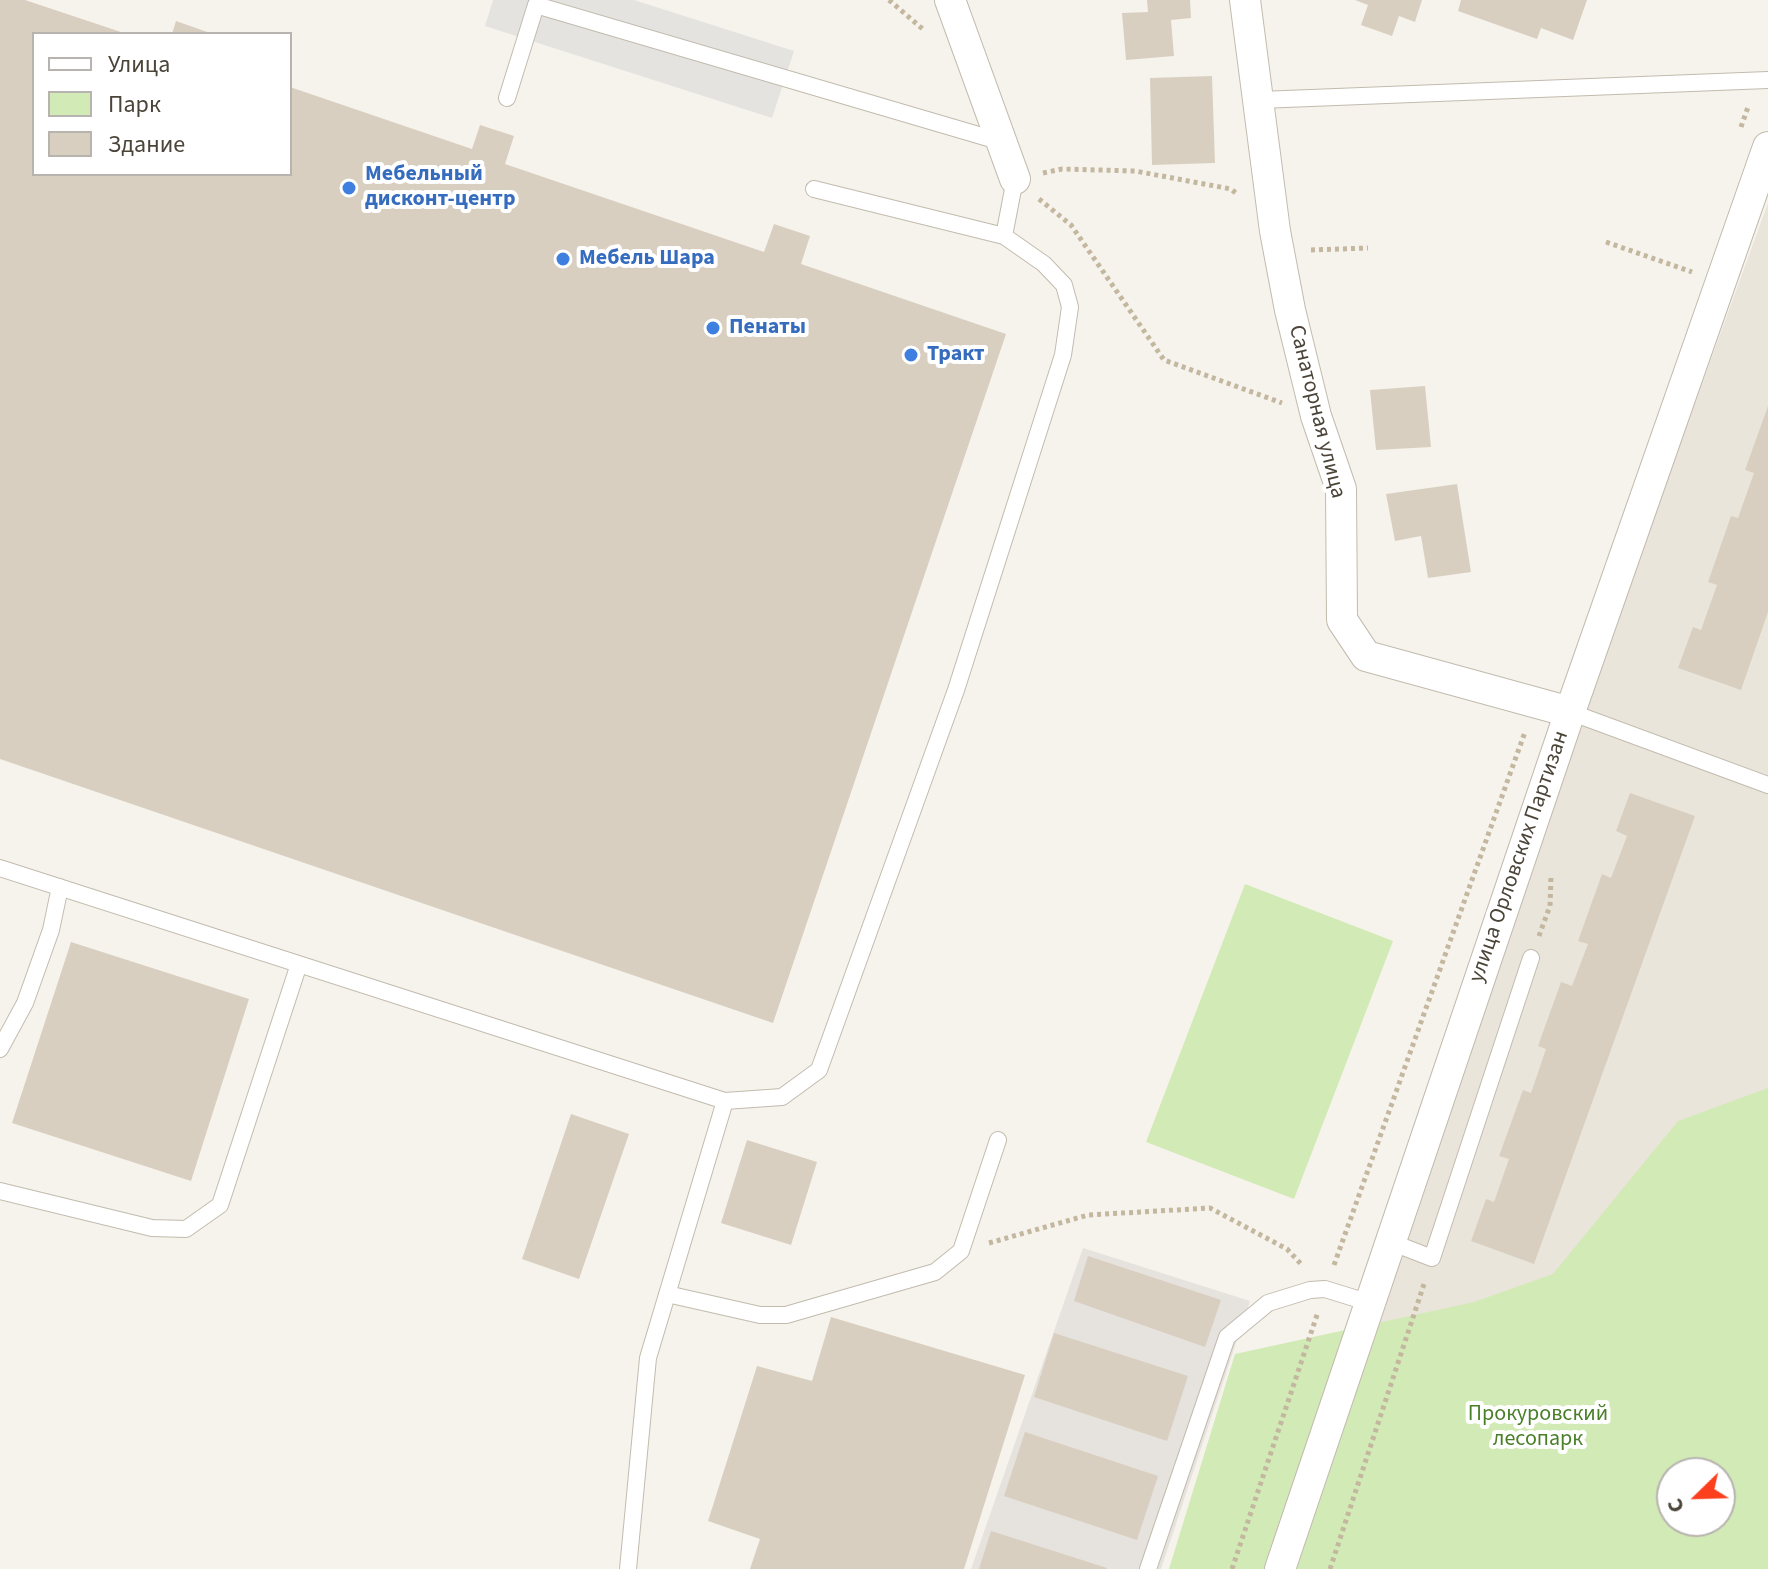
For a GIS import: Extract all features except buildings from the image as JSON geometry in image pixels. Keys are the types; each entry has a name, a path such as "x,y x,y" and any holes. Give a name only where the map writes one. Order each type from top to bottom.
{"street":[{"path":"950,0 1015,179"},
{"name":"Санаторная улица","path":"1245,0 1275,231 1316,416 1341,489 1342,620 1366,656 1570,712"},
{"name":"улица Орловских Партизан","path":"1280,1569 1367,1302 1768,147"}],"lane":[{"path":"507,98 536,5 1004,142"},
{"path":"1260,100 1762,80"},
{"path":"1004,236 1015,179"},
{"path":"0,868 725,1101 782,1097 819,1070 956,690 1063,355 1070,307 1064,285 1044,264 1004,236 814,189"},
{"path":"1570,712 1768,785"},
{"path":"0,1049 25,1003 51,930 60,887"},
{"path":"1388,1241 1432,1258 1531,958"},
{"path":"0,1191 152,1228 186,1229 220,1205 299,964"},
{"path":"628,1569 648,1358 725,1101"},
{"path":"667,1294 760,1315 786,1315 935,1272 961,1251 998,1140"},
{"path":"1148,1569 1227,1337 1268,1303 1325,1289 1367,1302"}],"path":[{"path":"1737,139 1762,80"},
{"path":"1015,179 1062,169 1135,171 1231,189 1275,231 1306,250 1368,248"},
{"path":"1015,179 1071,225 1164,360 1316,416"},
{"path":"1606,242 1721,282"},
{"path":"1685,287 1696,257"},
{"path":"1232,1569 1325,1289 1535,702"},
{"path":"961,1251 1088,1215 1210,1208 1287,1249 1325,1289"},
{"path":"1330,1569 1432,1258"}],"shaded area":[{"path":"493,0 634,0 794,51 772,118 485,26"},
{"path":"1768,203 1768,1135 1538,1393 1356,1322 1367,1302"},
{"path":"1083,1248 1250,1301 1161,1569 971,1569"}],"green space":[{"path":"1245,884 1393,941 1294,1199 1146,1142"},
{"name":"Прокуровский лесопарк","path":"1768,1088 1768,1569 1169,1569 1235,1354 1474,1302 1553,1274 1678,1121"}],"place":[{"name":"Мебельный дисконт-центр","path":"349,188"},
{"name":"Мебель Шара","path":"563,259"},
{"name":"Пенаты","path":"713,328"},
{"name":"Тракт","path":"911,355"}]}
